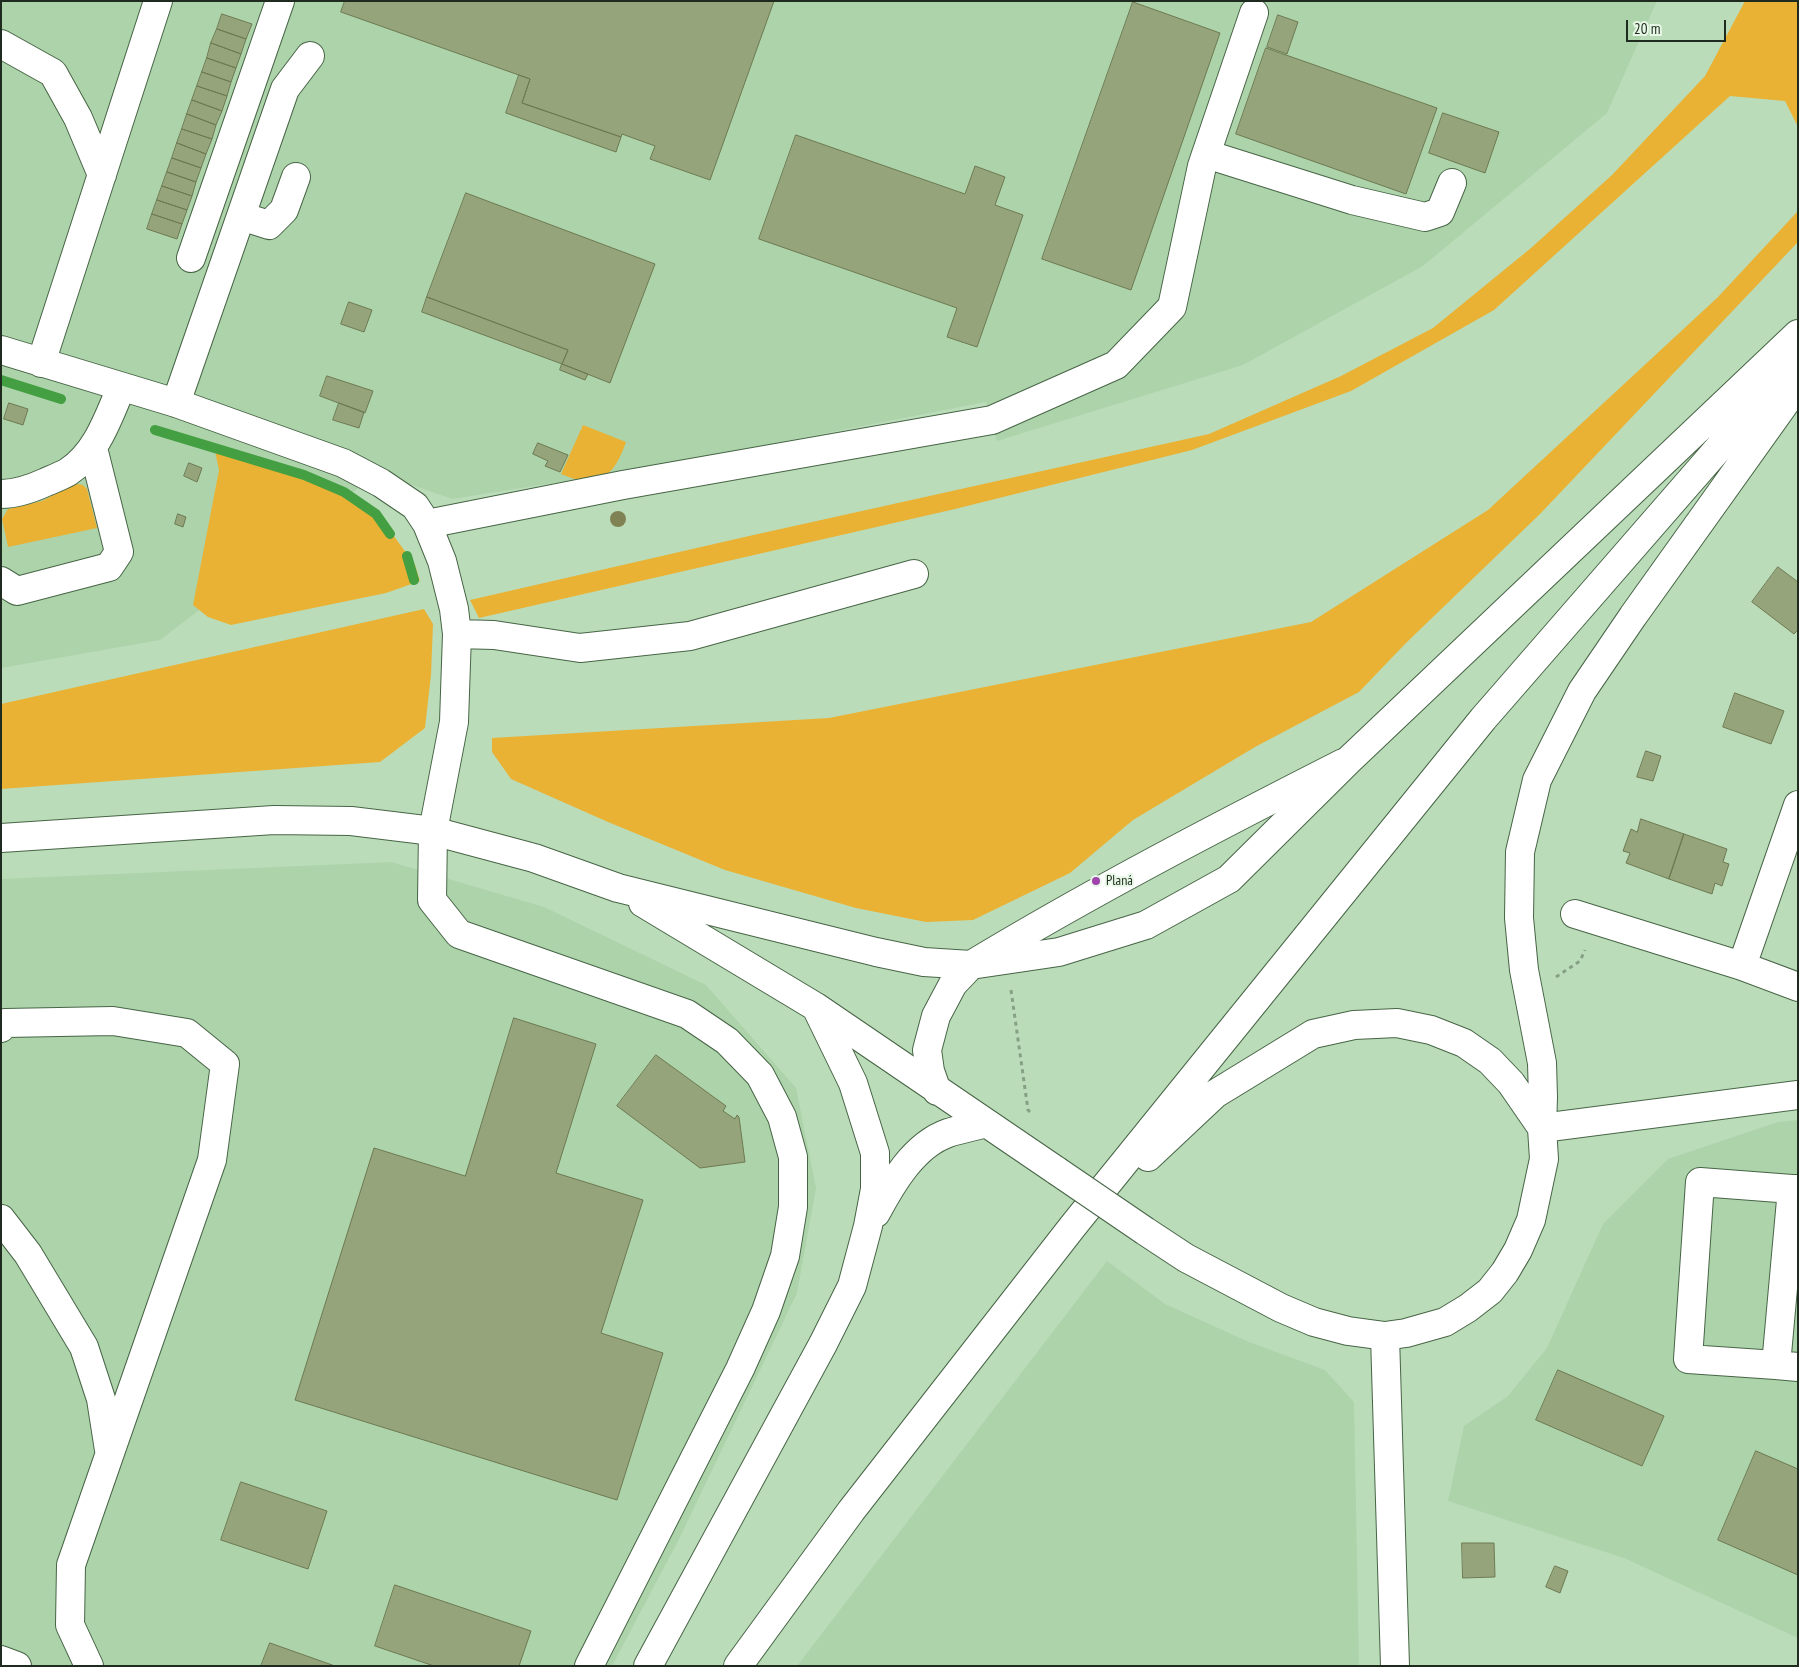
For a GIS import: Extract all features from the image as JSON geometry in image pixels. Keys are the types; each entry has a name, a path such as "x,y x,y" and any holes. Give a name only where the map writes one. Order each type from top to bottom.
{"main road":[{"path":"41,363 158,1"},
{"path":"191,258 280,1"},
{"path":"427,524 623,485 992,420 1116,365 1172,307 1202,166 1254,13"},
{"path":"1,44 52,73 78,118 102,175"},
{"path":"176,403 286,88 310,56"},
{"path":"1206,154 1352,200 1425,217 1440,212 1452,183"},
{"path":"225,161 256,172"},
{"path":"241,216 269,225 284,210 296,177"},
{"path":"1,838 274,820 351,821 433,831 534,858 618,888 876,952 924,962 971,965 1060,952 1146,925 1229,879 1349,760 1798,334"},
{"path":"1,350 121,388 176,403 343,463 382,483 415,506 427,524 442,561 454,609 457,634 454,722 433,831 432,900 458,934 687,1014 727,1041 760,1076 782,1117 793,1157 793,1207 785,1256 766,1312 740,1369 589,1666"},
{"path":"738,1666 851,1511 1074,1226 1483,719 1798,357"},
{"path":"618,888 816,1007 937,1091 1186,1258 1281,1308 1314,1322 1348,1331 1385,1336 1406,1333 1445,1322 1468,1308 1490,1291 1506,1272 1531,1220 1544,1159 1542,1063 1524,970 1518,918 1520,852 1537,780 1582,691 1633,616 1798,385"},
{"path":"1,494 38,486 67,472 81,461 93,448 106,424 121,388"},
{"path":"1,581 17,591 109,567 119,552 93,448"},
{"path":"457,634 494,635 580,648 690,636 914,574"},
{"path":"937,1091 930,1071 927,1050 936,1016 953,984 971,965 1203,834 1349,760"},
{"path":"1742,966 1798,805"},
{"path":"1587,918 1742,966 1798,987"},
{"path":"648,1666 823,1344 852,1286 868,1226 874,1189 874,1153 853,1083 816,1007"},
{"path":"1,1028 5,1023 113,1021 187,1033 225,1064 212,1160 71,1564 70,1625 89,1666"},
{"path":"1074,1226 1215,1094 1313,1034 1354,1026 1397,1023 1431,1030 1464,1044 1490,1061 1511,1083 1542,1128"},
{"path":"1542,1128 1798,1095"},
{"path":"868,1226 892,1183 918,1153 933,1140 947,1133 986,1123"},
{"path":"1700,1182 1795,1189 1787,1366 1688,1359 1700,1182"},
{"path":"1,1219 28,1254 84,1347 101,1399 110,1454"},
{"path":"1385,1336 1395,1666"},
{"path":"1,1660 17,1666"}],"path":[{"path":"1528,992 1562,974 1580,961 1587,918"},
{"path":"1006,960 1028,1110 1033,1116 1013,1142"}],"shaded area":[{"path":"1,1 1657,1 1607,113 1423,266 1243,365 997,441 986,402 647,468 452,499 378,473 160,640 1,668"},
{"path":"1745,1 1798,1 1798,127 1785,101 1730,96 1494,310 1351,391 1192,450 955,509 479,618 470,600 1209,434 1341,376 1433,328 1531,248 1612,175 1705,76"},
{"path":"1798,211 1798,242 1540,514 1406,643 1359,692 1255,747 1133,820 1070,873 973,920 926,922 856,908 725,870 608,822 511,779 492,752 492,738 829,718 1311,622 1488,510 1718,297"},
{"path":"583,425 626,442 616,464 610,472 595,480 585,481 561,474"},
{"path":"215,451 317,484 356,499 388,528 415,565 420,581 386,593 231,625 208,617 193,605 219,470"},
{"path":"72,485 83,485 87,489 97,528 8,547 2,519 8,509 42,501"},
{"path":"424,609 433,624 431,675 425,728 380,762 1,789 1,704"},
{"path":"391,862 544,907 706,985 796,1088 816,1188 797,1293 680,1537 612,1666 1,1666 1,879"},
{"path":"1798,1120 1798,1638 1624,1558 1448,1501 1464,1426 1508,1396 1547,1348 1603,1224 1668,1159 1778,1122"},
{"path":"1107,1261 1165,1304 1249,1342 1325,1370 1354,1402 1359,1666 797,1666"}],"building":[{"path":"345,1 774,1 710,180 650,159 655,146 622,134 621,137 522,103 530,79 341,12"},
{"path":"1133,2 1220,33 1131,290 1042,259"},
{"path":"222,14 252,24 246,39 217,29"},
{"path":"1278,15 1298,22 1287,54 1267,47"},
{"path":"217,29 246,39 241,54 211,43"},
{"path":"211,43 241,54 236,68 207,58"},
{"path":"1266,48 1437,108 1406,194 1236,134"},
{"path":"207,58 236,68 231,82 202,72"},
{"path":"202,72 231,82 227,96 197,86"},
{"path":"519,75 530,79 522,103 621,137 616,152 506,113"},
{"path":"197,86 227,96 222,111 192,100"},
{"path":"192,100 222,111 216,125 187,114"},
{"path":"1443,113 1499,132 1485,173 1429,153"},
{"path":"187,114 216,125 212,139 182,129"},
{"path":"182,129 212,139 206,154 177,143"},
{"path":"796,135 965,194 975,166 1005,177 995,205 1023,215 977,347 947,337 957,308 759,239"},
{"path":"177,143 206,154 201,168 172,158"},
{"path":"172,158 201,168 196,182 167,172"},
{"path":"167,172 196,182 192,196 162,186"},
{"path":"162,186 192,196 187,210 157,200"},
{"path":"466,193 655,264 610,383 562,364 568,350 427,297"},
{"path":"157,200 187,210 182,224 152,214"},
{"path":"152,214 182,224 177,239 147,229"},
{"path":"427,297 568,350 562,364 422,312"},
{"path":"349,302 372,310 364,332 341,324"},
{"path":"562,364 588,374 585,380 560,370"},
{"path":"327,376 373,391 365,413 320,396"},
{"path":"9,403 28,409 23,425 4,419"},
{"path":"339,403 364,412 359,428 333,420"},
{"path":"538,443 568,455 560,472 545,466 548,461 533,454"},
{"path":"189,463 202,468 197,482 184,476"},
{"path":"178,514 186,517 183,527 175,524"},
{"path":"1778,567 1798,582 1798,630 1794,634 1752,602"},
{"path":"1735,693 1784,711 1771,744 1723,727"},
{"path":"1646,751 1661,756 1653,781 1637,777"},
{"path":"1641,819 1684,834 1669,879 1626,863 1630,853 1623,851 1631,829 1637,832"},
{"path":"1684,834 1727,849 1723,862 1729,864 1722,886 1715,883 1712,894 1669,879"},
{"path":"514,1018 596,1044 556,1173 643,1200 601,1333 663,1353 617,1500 295,1400 374,1148 465,1176"},
{"path":"656,1055 726,1106 723,1111 735,1119 737,1115 739,1117 745,1162 700,1168 617,1106"},
{"path":"1558,1370 1664,1416 1642,1466 1536,1420"},
{"path":"1756,1451 1798,1469 1798,1575 1718,1540"},
{"path":"241,1482 327,1511 308,1569 221,1540"},
{"path":"1462,1543 1494,1543 1495,1577 1463,1578"},
{"path":"1555,1566 1568,1571 1560,1593 1546,1587"},
{"path":"395,1585 531,1631 519,1666 434,1666 375,1646"},
{"path":"270,1643 335,1666 261,1666"}],"waterway":[{"path":"1,380 61,399"},
{"path":"155,430 304,475 344,492 376,514 390,534"},
{"path":"407,556 414,580"}],"place":[{"name":"Planá","path":"1096,881"}]}
